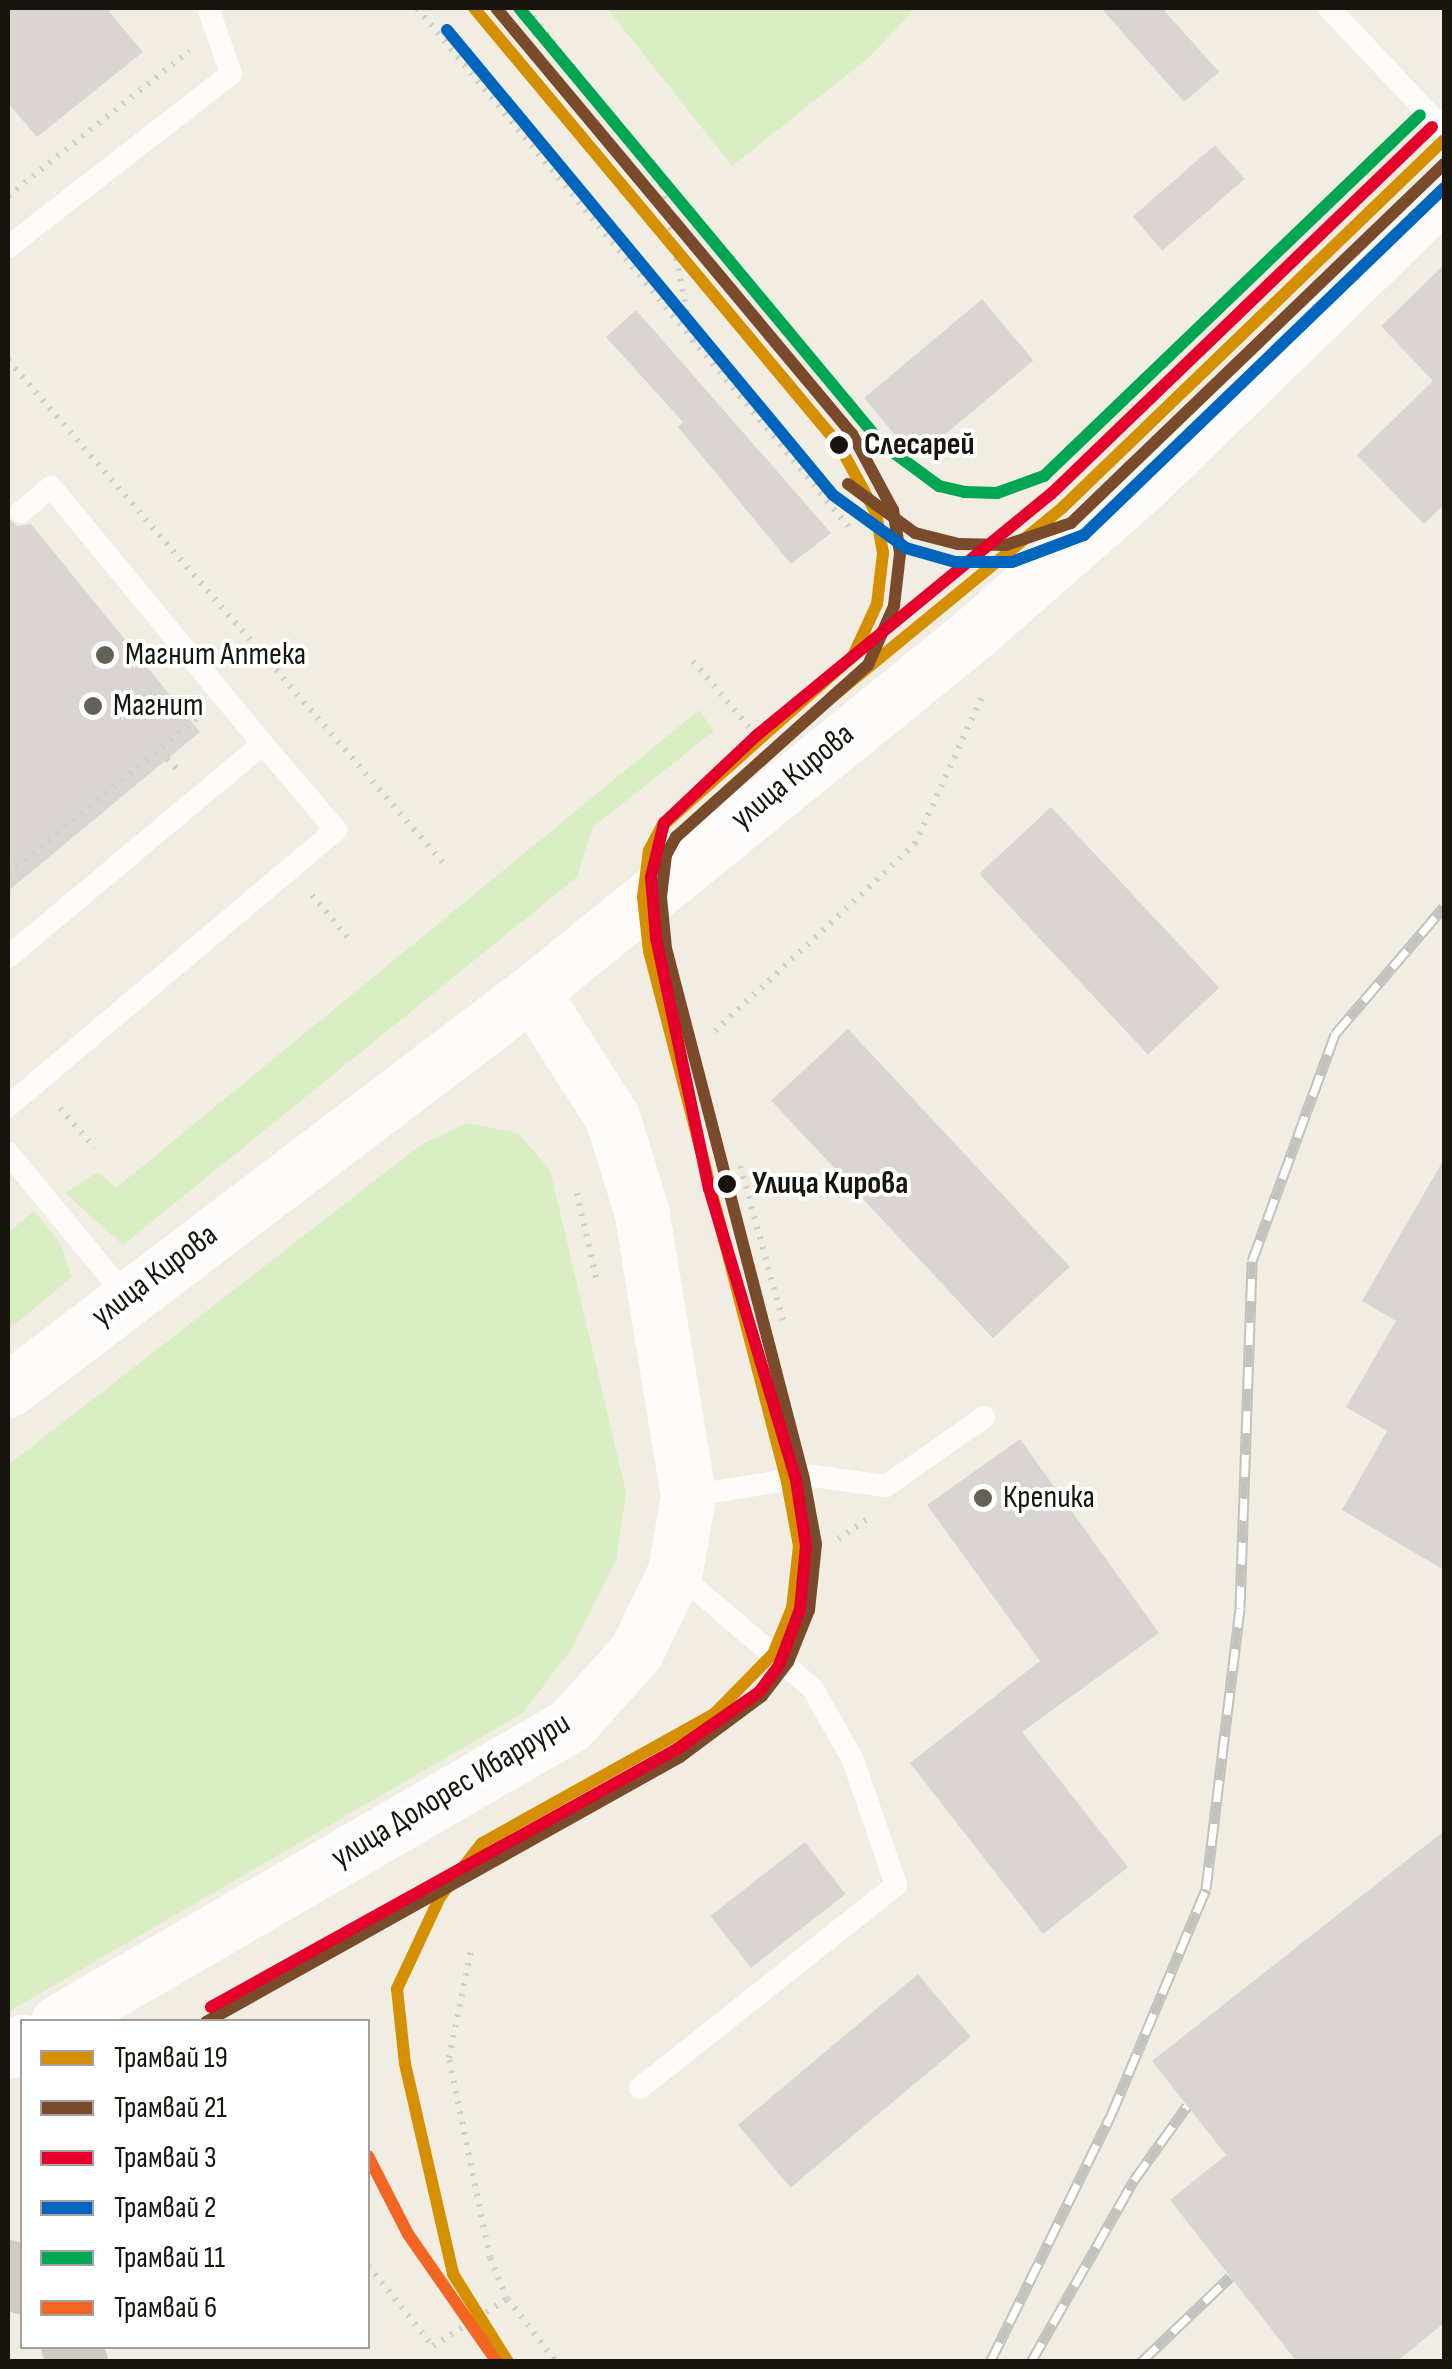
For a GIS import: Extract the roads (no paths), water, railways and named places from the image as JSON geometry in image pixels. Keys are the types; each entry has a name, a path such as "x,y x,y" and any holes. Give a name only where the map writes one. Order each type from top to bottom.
{"main road":[{"name":"улица Кирова","path":"9,1385 532,992 973,634 1146,483 1444,192"},
{"name":"улица Долорес Ибаррури","path":"63,2019 570,1725 636,1652 676,1571 688,1496 641,1210 612,1117 532,992"}],"lane":[{"path":"8,246 230,74 208,8"},
{"path":"1329,8 1444,130"},
{"path":"8,1106 336,830 51,487 21,512"},
{"path":"8,957 262,744"},
{"path":"8,1152 126,1296"},
{"path":"688,1496 813,1476 886,1486 984,1418"},
{"path":"640,2088 896,1885 853,1760 813,1689 676,1571"}],"railway":[{"path":"990,2362 1111,2115 1206,1889 1240,1608 1252,1261 1335,1034 1444,907"},
{"path":"1031,2362 1134,2180 1187,2106"},
{"path":"1141,2362 1230,2277"}],"tram line":[{"name":"19","path":"474,8 839,445 876,513 883,553 877,604 853,656 662,826 649,850 643,897 649,951 787,1482 799,1546 792,1608 773,1654 714,1714 482,1843 440,1897 397,1989 405,2064 453,2274 508,2362"},
{"name":"21","path":"211,2019 680,1757 762,1696 788,1662 809,1610 816,1544 804,1479 666,948 661,897 666,855 676,837 868,665 894,606 900,553 893,510 852,434 496,8"},
{"name":"11","path":"519,8 882,444 939,486 965,492 997,493 1044,476 1420,115"},
{"name":"2","path":"447,30 833,495 906,548 955,562 1012,562 1084,535 1444,188"},
{"name":"3","path":"211,2007 677,1749 759,1692 779,1665 800,1609 806,1546 796,1480 709,1189 656,938 651,877 664,823 756,736 1051,494 1432,127"},
{"name":"19","path":"832,697 1063,507 1444,140"},
{"name":"21","path":"848,484 915,533 958,544 1006,545 1071,523 1444,164"},
{"name":"6","path":"370,2160 408,2234 497,2362"}],"place":[{"name":"Слесарей","path":"839,445"},
{"name":"Магнит Аптека","path":"105,655"},
{"name":"Магнит","path":"93,706"},
{"name":"Улица Кирова","path":"727,1184"},
{"name":"Крепика","path":"983,1498"}]}
